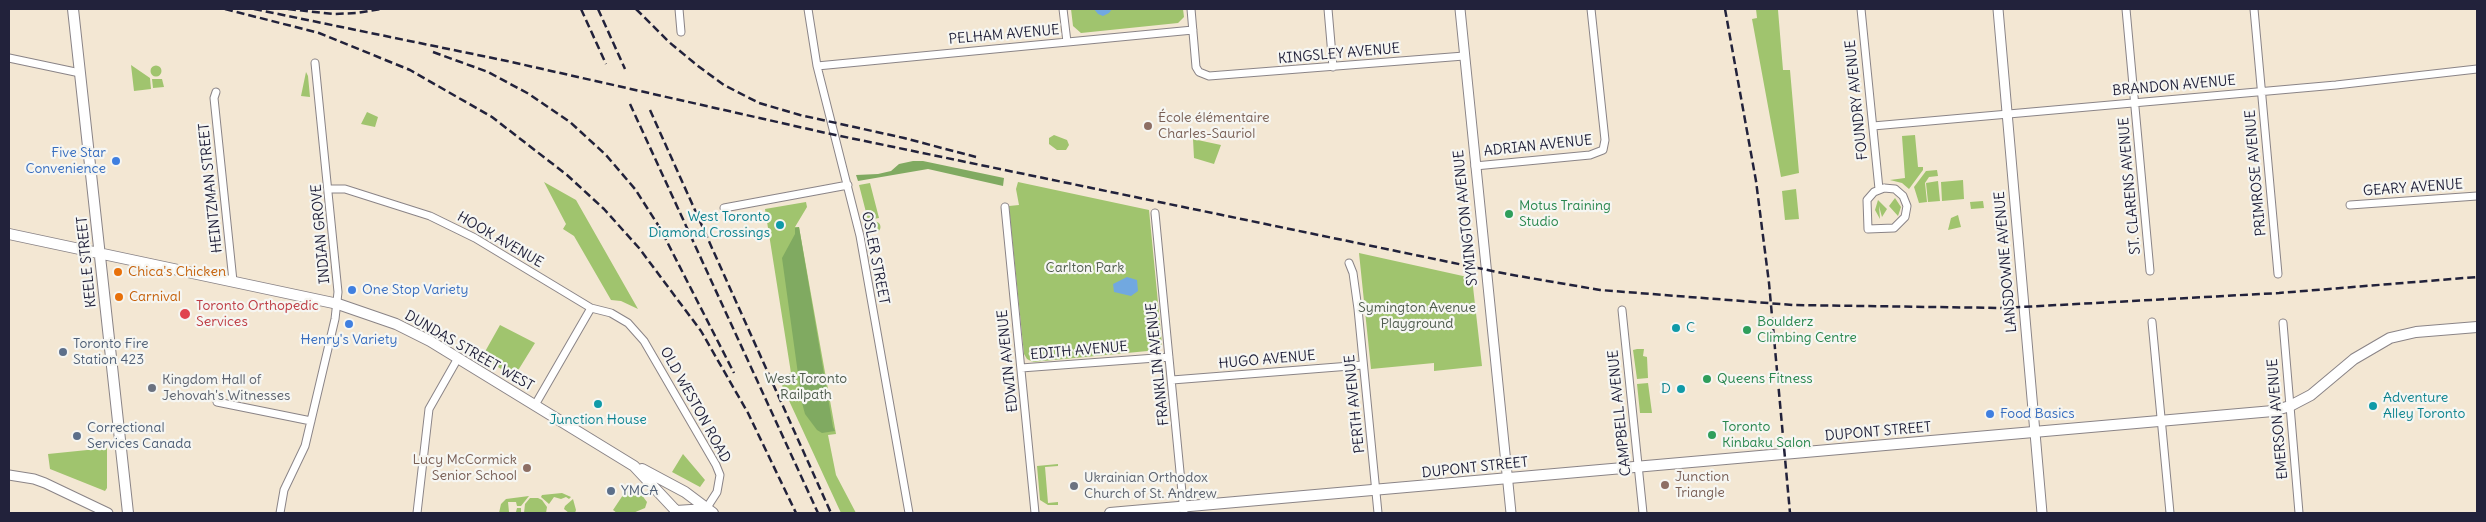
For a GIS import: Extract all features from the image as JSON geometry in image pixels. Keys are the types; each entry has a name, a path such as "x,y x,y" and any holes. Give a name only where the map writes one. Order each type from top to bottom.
{"main road":[{"name":"KEELE STREET","path":"73,9 128,513"},
{"name":"DUNDAS STREET WEST","path":"9,234 338,304 396,324 458,358 634,466 674,512"},
{"name":"DUPONT STREET","path":"1110,513 1184,510 1507,478 2273,411 2290,406 2311,395 2365,352 2390,338 2416,332 2477,327"},
{"path":"634,466 685,492 710,511"},
{"path":"674,512 710,511"}],"street":[{"path":"679,9 681,32"},
{"name":"OSLER STREET","path":"808,9 816,66 862,245 909,513"},
{"path":"1063,9 1067,42"},
{"path":"1191,9 1193,30"},
{"path":"1328,9 1334,67"},
{"name":"SYMINGTON AVENUE","path":"1460,9 1510,513"},
{"name":"ADRIAN AVENUE","path":"1475,166 1590,155 1603,150 1605,140 1592,9"},
{"name":"FOUNDRY AVENUE","path":"1861,9 1879,189"},
{"name":"LANSDOWNE AVENUE","path":"1998,9 2042,513"},
{"name":"ST. CLARENS AVENUE","path":"2126,9 2150,271"},
{"name":"PRIMROSE AVENUE","path":"2254,9 2278,274"},
{"name":"PELHAM AVENUE","path":"816,66 1193,30"},
{"name":"KINGSLEY AVENUE","path":"1193,30 1196,68 1203,74 1217,77 1464,56"},
{"path":"9,58 80,73"},
{"name":"INDIAN GROVE","path":"280,513 284,490 305,446 338,304 339,290 315,63"},
{"name":"BRANDON AVENUE","path":"1873,126 2261,91 2477,69"},
{"name":"HEINTZMAN STREET","path":"216,92 214,98 233,281"},
{"path":"724,208 848,185"},
{"path":"1889,188 1899,192 1906,201 1907,212 1902,222 1894,228 1868,229 1867,200 1879,189 1889,188"},
{"name":"HOOK AVENUE","path":"329,189 345,189 430,216 475,238 591,308 611,313 628,323 644,341"},
{"name":"GEARY AVENUE","path":"2350,205 2477,196"},
{"name":"EDWIN AVENUE","path":"1005,207 1035,513"},
{"name":"FRANKLIN AVENUE","path":"1155,213 1184,510"},
{"name":"PERTH AVENUE","path":"1349,262 1353,272 1378,513"},
{"path":"535,405 591,308"},
{"name":"CAMPBELL AVENUE","path":"1622,310 1643,513"},
{"path":"2152,322 2170,513"},
{"name":"EMERSON AVENUE","path":"2283,323 2299,513"},
{"name":"OLD WESTON ROAD","path":"644,341 720,475 717,492 710,511"},
{"name":"EDITH AVENUE","path":"1021,368 1169,357"},
{"path":"417,513 430,410 458,358"},
{"name":"HUGO AVENUE","path":"1172,380 1363,365"},
{"path":"218,402 311,421"},
{"path":"9,475 40,481 108,513"}],"green space":[{"path":"1071,9 1183,9 1184,17 1178,23 1081,33 1073,26"},
{"path":"1756,9 1784,9 1778,10 1783,70 1790,70 1799,173 1781,177 1752,19 1757,18"},
{"path":"131,65 150,78 151,89 134,91"},
{"path":"156,65 162,71 156,77 150,71"},
{"path":"306,72 308,76 310,97 301,96"},
{"path":"152,79 162,79 164,87 153,88"},
{"path":"367,112 378,117 375,127 361,124"},
{"path":"1054,135 1067,140 1069,145 1066,150 1057,150 1049,144 1049,138"},
{"path":"1915,135 1918,167 1923,167 1923,170 1909,189 1902,183 1890,180 1905,178 1902,136"},
{"path":"1193,139 1221,145 1214,164 1194,158"},
{"path":"923,161 1004,178 1003,186 928,169 858,181 856,175 878,174 891,171 899,164"},
{"path":"1937,170 1938,176 1929,177 1925,183 1927,202 1919,203 1914,187 1926,171"},
{"path":"1963,180 1964,199 1942,201 1941,182"},
{"path":"1938,181 1940,201 1928,202 1926,183"},
{"path":"544,182 576,200 638,309 621,301 611,300 574,236 563,229 566,224"},
{"name":"Carlton Park","path":"1018,182 1149,210 1162,344 1158,350 1033,362 1027,359 1024,354 1009,206 1019,205 1016,189"},
{"path":"870,183 879,218 868,220 859,185"},
{"path":"1796,189 1799,219 1785,220 1782,191"},
{"path":"1895,198 1901,207 1898,216 1889,206"},
{"path":"1878,200 1887,209 1882,217 1879,206 1880,219 1875,210"},
{"path":"1983,201 1984,208 1971,209 1970,202"},
{"name":"West Toronto Railpath","path":"806,202 807,207 795,227 799,227 836,434 828,435 836,475 856,513 841,513 779,379 791,373 765,209"},
{"path":"1958,215 1961,227 1948,230 1951,218"},
{"path":"873,222 877,222 880,227 879,231 873,232 870,229 870,225"},
{"path":"799,227 835,431 822,433 817,430 805,414 802,403 782,258 795,234 795,228"},
{"name":"Symington Avenue Playground","path":"1359,253 1472,278 1482,366 1434,371 1434,363 1371,369"},
{"path":"500,325 535,343 514,377 482,357"},
{"path":"1644,349 1643,356 1647,357 1648,378 1637,379 1633,350"},
{"path":"1648,383 1652,413 1640,413 1637,384"},
{"path":"107,448 107,488 105,491 50,469 48,454"},
{"path":"683,454 705,480 700,487 672,472"},
{"path":"1058,464 1058,466 1045,467 1048,503 1058,502 1058,505 1048,505 1040,500 1037,466"},
{"path":"638,490 647,502 645,508 633,513 617,513 613,510 625,492"},
{"path":"562,493 571,497 569,499 566,497 561,499 554,497 549,504 541,497 542,495"},
{"path":"529,496 521,506 517,506 516,502 508,502 509,512 516,512 517,508 521,508 521,513 499,513 501,504 506,499"},
{"path":"530,498 542,500 547,507 546,513 524,513 525,504"},
{"path":"573,499 576,510 575,513 569,513 564,509"}],"water":[{"path":"1094,9 1112,9 1103,16"},
{"path":"1127,277 1137,280 1138,291 1131,296 1114,292 1113,284"}],"railway":[{"path":"225,9 319,33 410,70 492,117 567,175 604,209 639,248 701,331 748,413 796,513"},
{"path":"254,9 507,61 826,133 1507,274 1600,290 1793,305 2003,308 2279,293 2477,277"},
{"path":"288,9 333,14 381,9"},
{"path":"581,9 606,64"},
{"path":"598,9 625,69"},
{"path":"636,9 669,42 698,66 724,85 759,103 800,115 904,138 976,157"},
{"path":"1725,9 1756,181 1769,283 1790,513"},
{"path":"433,52 488,72 529,94 570,122 606,155 635,189 660,228 734,373"},
{"path":"630,104 818,513"},
{"path":"650,110 831,513"}],"place":[{"name":"École élémentaire Charles-Sauriol","path":"1148,126"},
{"name":"Five Star Convenience","path":"116,161"},
{"name":"Motus Training Studio","path":"1509,214"},
{"name":"West Toronto Diamond Crossings","path":"780,225"},
{"name":"Chica's Chicken","path":"118,272"},
{"name":"One Stop Variety","path":"352,290"},
{"name":"Carnival","path":"119,297"},
{"name":"Toronto Orthopedic Services","path":"185,314"},
{"name":"Henry's Variety","path":"349,324"},
{"name":"C","path":"1676,328"},
{"name":"Boulderz Climbing Centre","path":"1747,330"},
{"name":"Toronto Fire Station 423","path":"63,352"},
{"name":"Queens Fitness","path":"1707,379"},
{"name":"Kingdom Hall of Jehovah's Witnesses","path":"152,388"},
{"name":"D","path":"1681,389"},
{"name":"Junction House","path":"598,404"},
{"name":"Adventure Alley Toronto","path":"2373,406"},
{"name":"Food Basics","path":"1990,414"},
{"name":"Toronto Kinbaku Salon","path":"1712,435"},
{"name":"Correctional Services Canada","path":"77,436"},
{"name":"Lucy McCormick Senior School","path":"527,468"},
{"name":"Junction Triangle","path":"1665,485"},
{"name":"Ukrainian Orthodox Church of St. Andrew","path":"1074,486"},
{"name":"YMCA","path":"611,491"}]}
